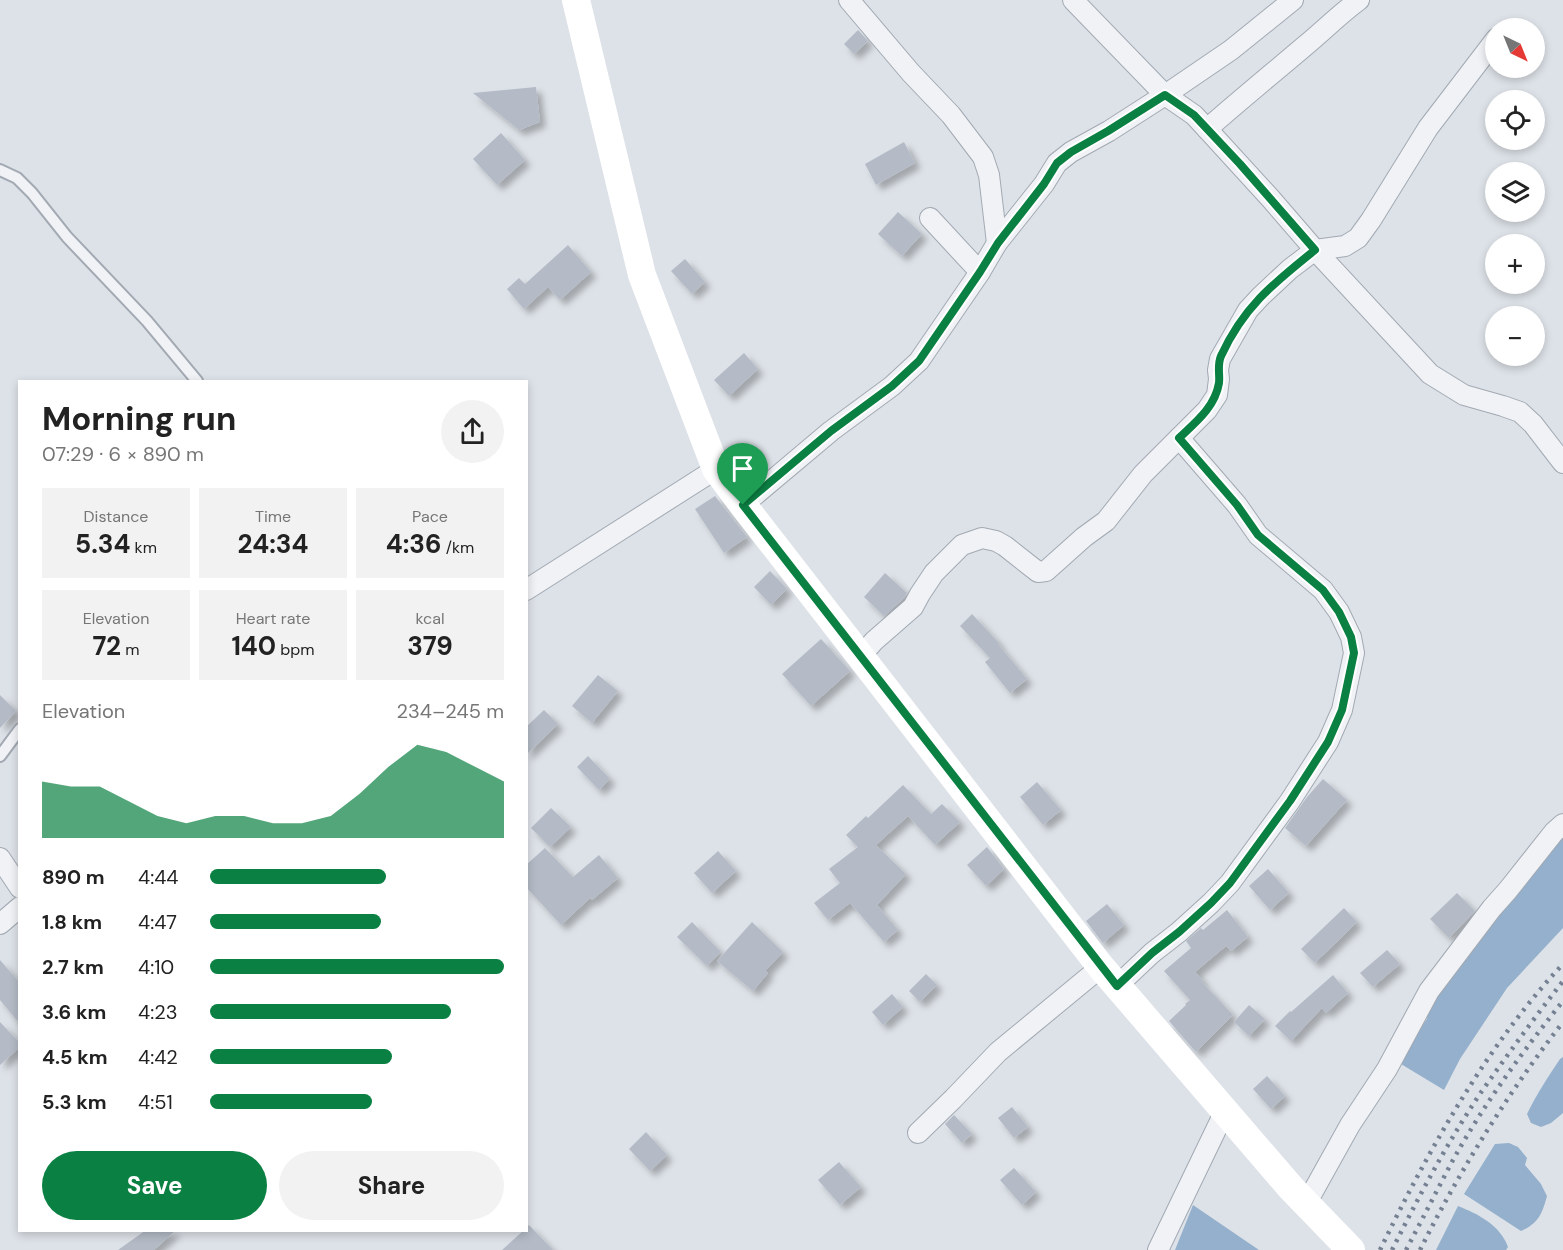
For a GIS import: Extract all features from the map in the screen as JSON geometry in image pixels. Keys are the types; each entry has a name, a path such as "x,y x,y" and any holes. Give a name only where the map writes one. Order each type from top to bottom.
{"street":[{"path":"576,0 642,275 716,469 1109,976 1306,1204 1351,1250"},
{"path":"849,0 911,73 951,115 983,157 989,175 998,243"},
{"path":"1073,0 1165,95 1194,115 1430,374 1464,395 1520,412 1533,424 1563,463"},
{"path":"743,505 831,431 892,386 919,361 998,243 1044,184 1057,163 1232,50 1293,0"},
{"path":"1207,129 1359,0"},
{"path":"860,657 874,641 913,607 934,573 962,544 982,538 996,541 1038,572 1046,571 1106,521 1143,474 1207,410 1217,395 1220,359 1248,310 1274,283 1315,250 1345,246 1358,238 1428,128 1485,53"},
{"path":"930,218 980,272"},
{"path":"918,1133 998,1052 1109,976 1152,953 1211,903 1230,883 1290,801 1328,742 1342,710 1354,653 1351,637 1339,612 1323,590 1258,535 1237,505 1179,438"},
{"path":"528,589 716,469"},
{"path":"1306,1204 1350,1125 1387,1069 1429,991 1492,908 1563,824"},
{"path":"0,858 18,885"},
{"path":"0,924 18,909"},
{"path":"1158,1250 1225,1111"}],"lane":[{"path":"0,170 17,178 33,192 67,237 147,321 196,380"},
{"path":"0,756 18,732"}],"water":[{"path":"1563,838 1563,928 1507,988 1460,1059 1444,1090 1396,1061 1427,1019 1421,1004 1534,869"},
{"path":"1563,1057 1563,1113 1551,1123 1541,1127 1531,1123 1527,1114"},
{"path":"1509,1143 1518,1147 1527,1158 1525,1165 1541,1184 1547,1196 1539,1217 1532,1225 1521,1231 1464,1194 1495,1144"},
{"path":"1193,1205 1259,1250 1175,1250"},
{"path":"1458,1206 1494,1226 1508,1247 1506,1250 1436,1250"}],"building":[{"path":"858,30 868,41 854,54 844,44"},
{"path":"536,87 540,122 519,130 473,93"},
{"path":"501,133 525,160 497,185 473,159"},
{"path":"904,142 915,163 876,185 865,164"},
{"path":"898,212 922,234 902,256 878,234"},
{"path":"568,245 591,272 560,300 548,287 524,309 507,289 519,278 525,284"},
{"path":"685,259 705,282 692,294 671,271"},
{"path":"744,353 758,369 729,396 714,380"},
{"path":"715,496 747,537 724,553 695,509"},
{"path":"770,571 787,589 771,605 754,587"},
{"path":"885,573 907,593 884,616 864,597"},
{"path":"972,614 999,643 1027,679 1010,693 985,662 990,658 960,626"},
{"path":"821,639 850,671 811,706 782,674"},
{"path":"598,675 618,691 592,723 572,706"},
{"path":"0,695 16,711 0,728"},
{"path":"544,710 558,724 528,753 528,725"},
{"path":"588,756 610,779 599,790 577,767"},
{"path":"1323,779 1347,800 1306,846 1285,828"},
{"path":"1037,782 1061,810 1043,825 1020,797"},
{"path":"903,785 931,814 942,804 960,822 935,845 908,816 876,845 906,874 877,905 898,930 884,942 850,903 828,920 814,903 840,883 829,869 858,847 846,835"},
{"path":"551,808 571,827 550,847 531,828"},
{"path":"987,847 1004,869 986,886 967,865"},
{"path":"545,848 573,877 599,855 618,878 592,900 590,898 561,925 528,889 528,863"},
{"path":"718,851 736,871 712,893 694,873"},
{"path":"1268,869 1289,893 1270,910 1249,886"},
{"path":"1457,893 1475,911 1449,938 1430,919"},
{"path":"1107,904 1124,925 1103,943 1086,921"},
{"path":"1344,908 1357,922 1315,963 1301,949"},
{"path":"1227,910 1248,937 1231,951 1226,946 1195,972 1233,1015 1196,1052 1169,1021 1190,1000 1164,971 1191,948 1186,941"},
{"path":"692,922 721,952 707,966 677,937"},
{"path":"752,922 783,952 765,971 768,973 753,991 717,961"},
{"path":"1387,950 1400,964 1373,987 1360,973"},
{"path":"0,960 18,981 18,1022 0,1000"},
{"path":"926,974 937,985 920,1002 909,991"},
{"path":"1333,975 1348,993 1326,1013 1322,1008 1291,1041 1275,1026"},
{"path":"892,994 903,1007 883,1025 872,1012"},
{"path":"1249,1005 1265,1019 1249,1036 1234,1022"},
{"path":"0,1022 18,1041 18,1049 0,1065"},
{"path":"1267,1076 1285,1096 1271,1109 1253,1089"},
{"path":"1012,1107 1028,1127 1014,1138 998,1118"},
{"path":"954,1115 972,1134 962,1143 945,1124"},
{"path":"646,1132 667,1155 650,1171 629,1149"},
{"path":"839,1162 861,1187 840,1205 818,1180"},
{"path":"1014,1168 1036,1192 1022,1205 1000,1180"},
{"path":"528,1226 553,1250 502,1250 522,1232 528,1232"},
{"path":"143,1232 174,1232 154,1250 118,1250"}],"railway":[{"path":"1380,1250 1439,1137 1484,1064 1535,995 1563,964"},
{"path":"1392,1250 1434,1169 1469,1110 1563,981"},
{"path":"1406,1250 1453,1160 1491,1098 1563,1001"},
{"path":"1420,1250 1451,1191 1486,1133 1523,1076 1563,1022"}],"route":[{"path":"1165,95 1194,115 1315,250 1274,283 1248,310 1220,359 1217,395 1207,410 1179,438 1237,505 1258,535 1323,590 1339,612 1351,637 1354,653 1342,710 1328,742 1290,801 1230,883 1211,903 1117,986 743,505 831,431 892,386 919,361 1008,228 1044,184 1057,163 1071,152 1165,95"}]}
